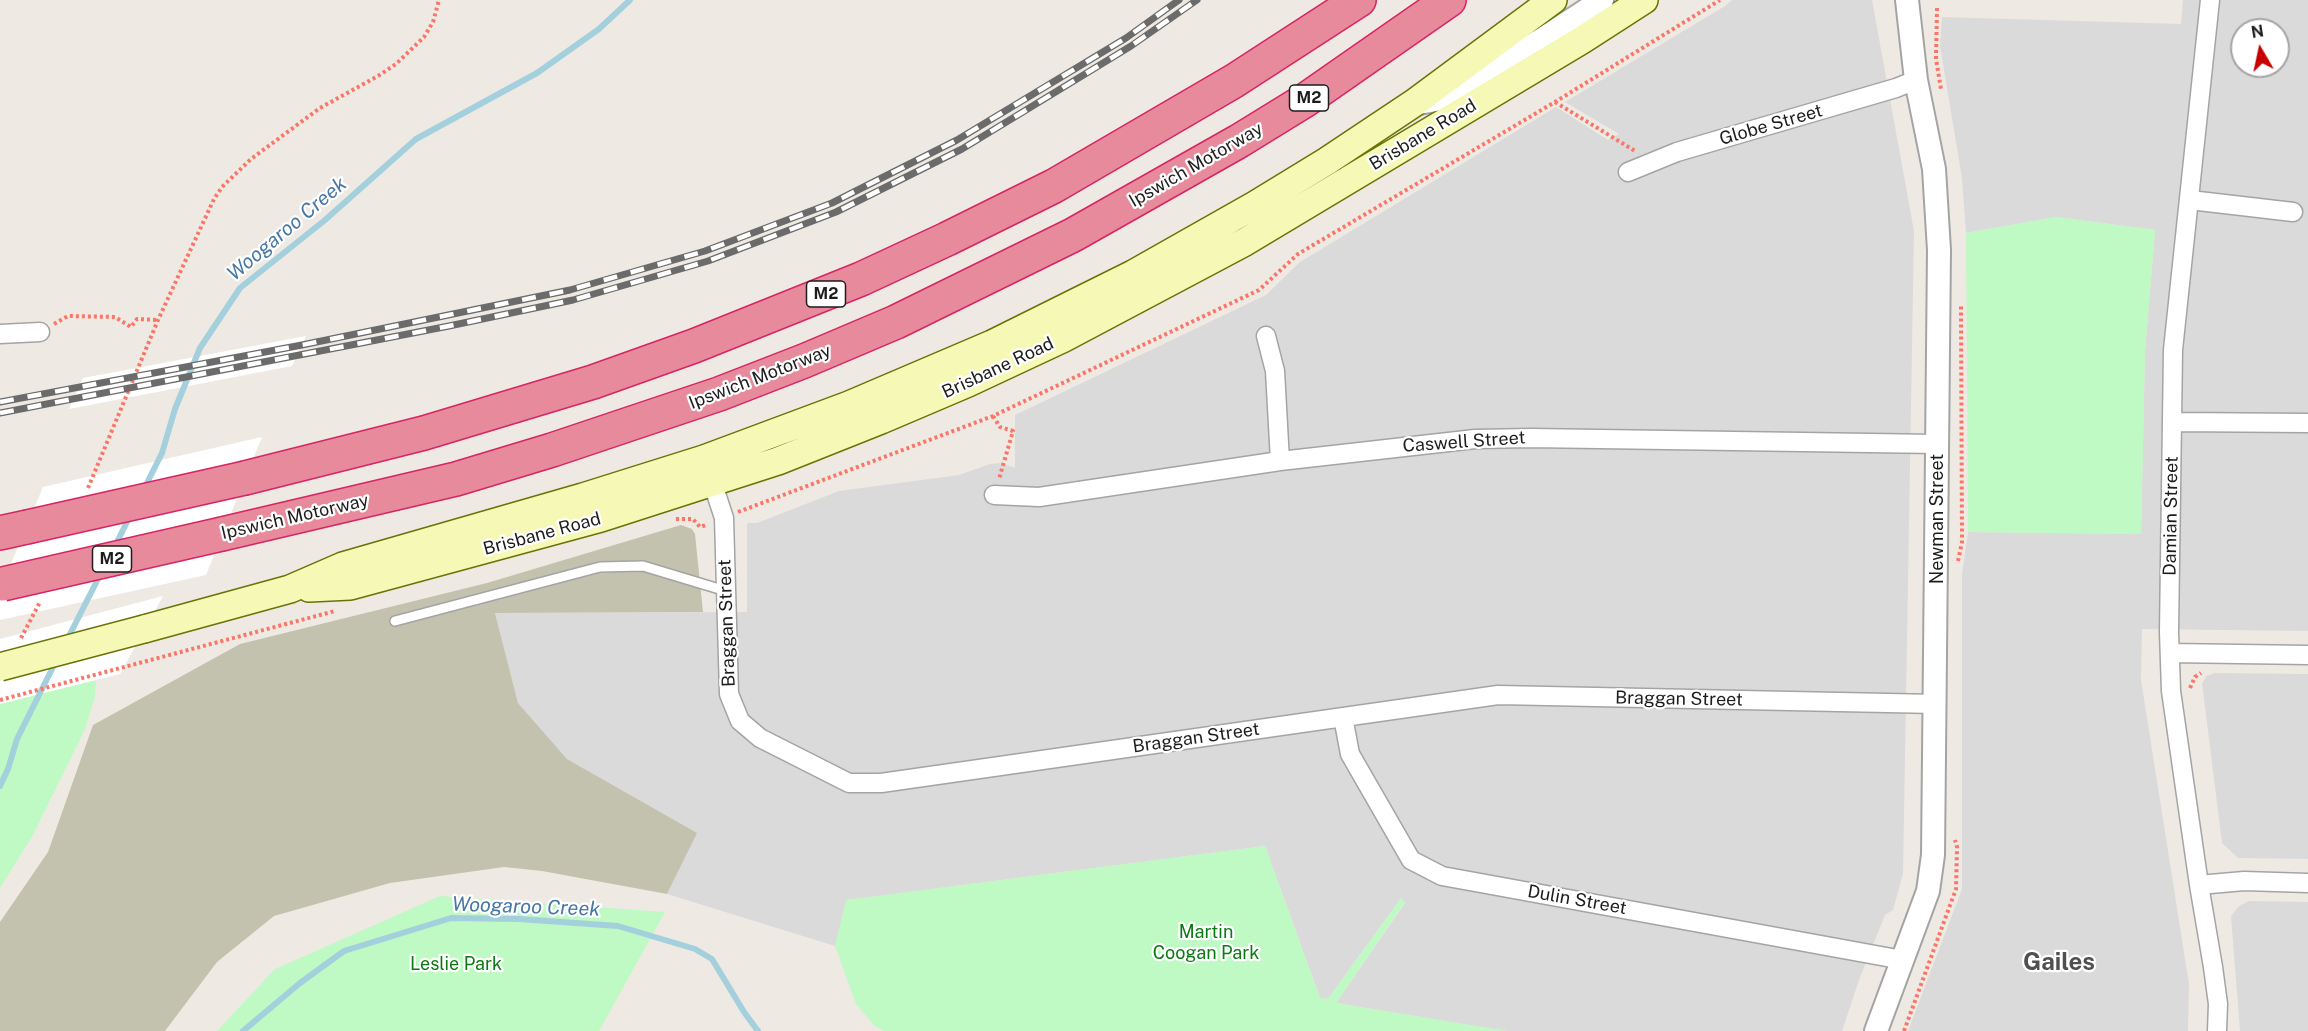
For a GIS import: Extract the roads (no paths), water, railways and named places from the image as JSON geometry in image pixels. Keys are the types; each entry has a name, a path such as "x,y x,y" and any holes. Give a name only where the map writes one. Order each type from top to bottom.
{"highway":[{"name":"M2","path":"13,530 245,478 424,433 593,382 694,346 861,279 1054,186 1224,87 1359,0"},
{"name":"Ipswich Motorway","path":"1,584 456,479 562,447 719,394 896,322 1073,235 1210,158 1304,101 1449,0"}],"main road":[{"name":"Brisbane Road","path":"708,471 772,435 903,383 1060,312 1133,274 1245,211 1327,161 1414,103 1552,0"},
{"name":"Brisbane Road","path":"0,667 290,589 343,566 583,497 799,453 968,383 1062,339 1157,290 1245,242 1582,40 1644,0"}],"street":[{"path":"1414,103 1441,99 1544,38 1602,0"},
{"name":"Newman Street","path":"1876,1031 1928,891 1933,855 1938,239 1934,169 1916,80 1907,0"},
{"name":"Damian Street","path":"2211,0 2173,350 2174,422 2169,632 2170,691 2218,1004 2217,1031"},
{"name":"Globe Street","path":"1628,172 1650,162 1916,80"},
{"path":"2190,200 2293,212"},
{"path":"0,334 40,332"},
{"path":"1266,336 1275,371 1280,461"},
{"path":"2174,422 2308,423"},
{"name":"Caswell Street","path":"994,495 1039,497 1280,461 1486,438 1937,444"},
{"name":"Braggan Street","path":"708,471 724,518 729,694 740,722 760,738 849,783 881,783 1498,695 1936,704"},
{"path":"2170,653 2308,655"},
{"name":"Dulin Street","path":"1343,717 1350,754 1411,860 1442,876 1903,960"},
{"path":"2199,885 2244,881 2308,883"}],"lane":[{"path":"396,621 600,567 627,564 643,566 726,591"}],"waterway":[{"name":"Woogaroo Creek","path":"144,489 162,453 175,409 200,348 240,288 325,220 416,139 537,73 599,29 630,0"},
{"name":"Woogaroo Creek","path":"114,548 131,514"},
{"name":"Woogaroo Creek","path":"66,642 101,573"},
{"name":"Woogaroo Creek","path":"0,786 17,739 56,661"},
{"name":"Woogaroo Creek","path":"243,1031 300,983 344,951 451,918 519,919 618,926 695,949 712,959 758,1031"}],"railway":[{"path":"0,402 302,345 570,290 705,251 832,203 957,140 1126,38 1179,0"},
{"path":"0,413 573,300 708,261 836,212 962,149 1131,46 1197,0"}],"district":[{"name":"Gailes","path":"2059,963"}],"park label":[{"name":"Martin Coogan Park","path":"1206,942"},
{"name":"Leslie Park","path":"456,964"}]}
